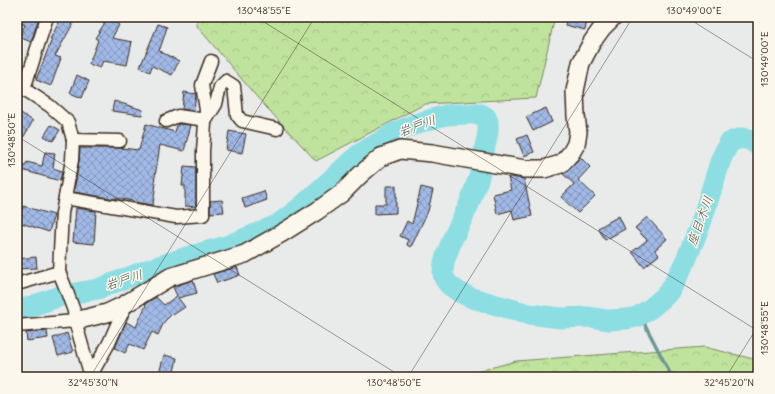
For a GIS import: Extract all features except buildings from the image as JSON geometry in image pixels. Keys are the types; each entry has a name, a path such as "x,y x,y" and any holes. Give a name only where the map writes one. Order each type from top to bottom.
{"street":[{"path":"48,17 21,88 50,106 68,122 72,140 72,160 62,213 58,272 64,284 91,376"},
{"path":"17,326 74,316 107,313 170,277 245,254 282,234 317,211 342,193 381,157 400,150 432,153 525,169 544,169 561,164 571,153 576,144 578,132 575,92 581,63 592,42 612,17"},
{"path":"65,198 176,217 202,215 206,110 202,85 211,61"},
{"path":"206,120 216,104 220,87 226,80 234,86 237,115 242,121 277,129"},
{"path":"166,121 178,116 206,120"},
{"path":"72,140 120,141"},
{"path":"17,284 58,272"},
{"path":"91,376 120,321 127,302"}],"green space":[{"path":"197,17 555,17 536,98 425,104 316,161 255,95 197,26"},
{"path":"704,347 758,360 758,377 456,377 516,361"}],"waterway":[{"name":"岩戸川","path":"17,311 64,295 98,289 147,270 229,245 277,225 302,206 358,155 394,133 418,123 446,115 481,114 486,117 488,122 488,132 479,177 468,207 452,240 444,262 444,278 449,285 472,298 529,314 560,318 589,317 608,320 637,317 651,308 671,289 686,260 701,223 721,159 729,143 742,138 752,141 758,146"},
{"path":"640,315 672,377"}],"water label":[{"name":"座目木川","path":"700,221"}]}
